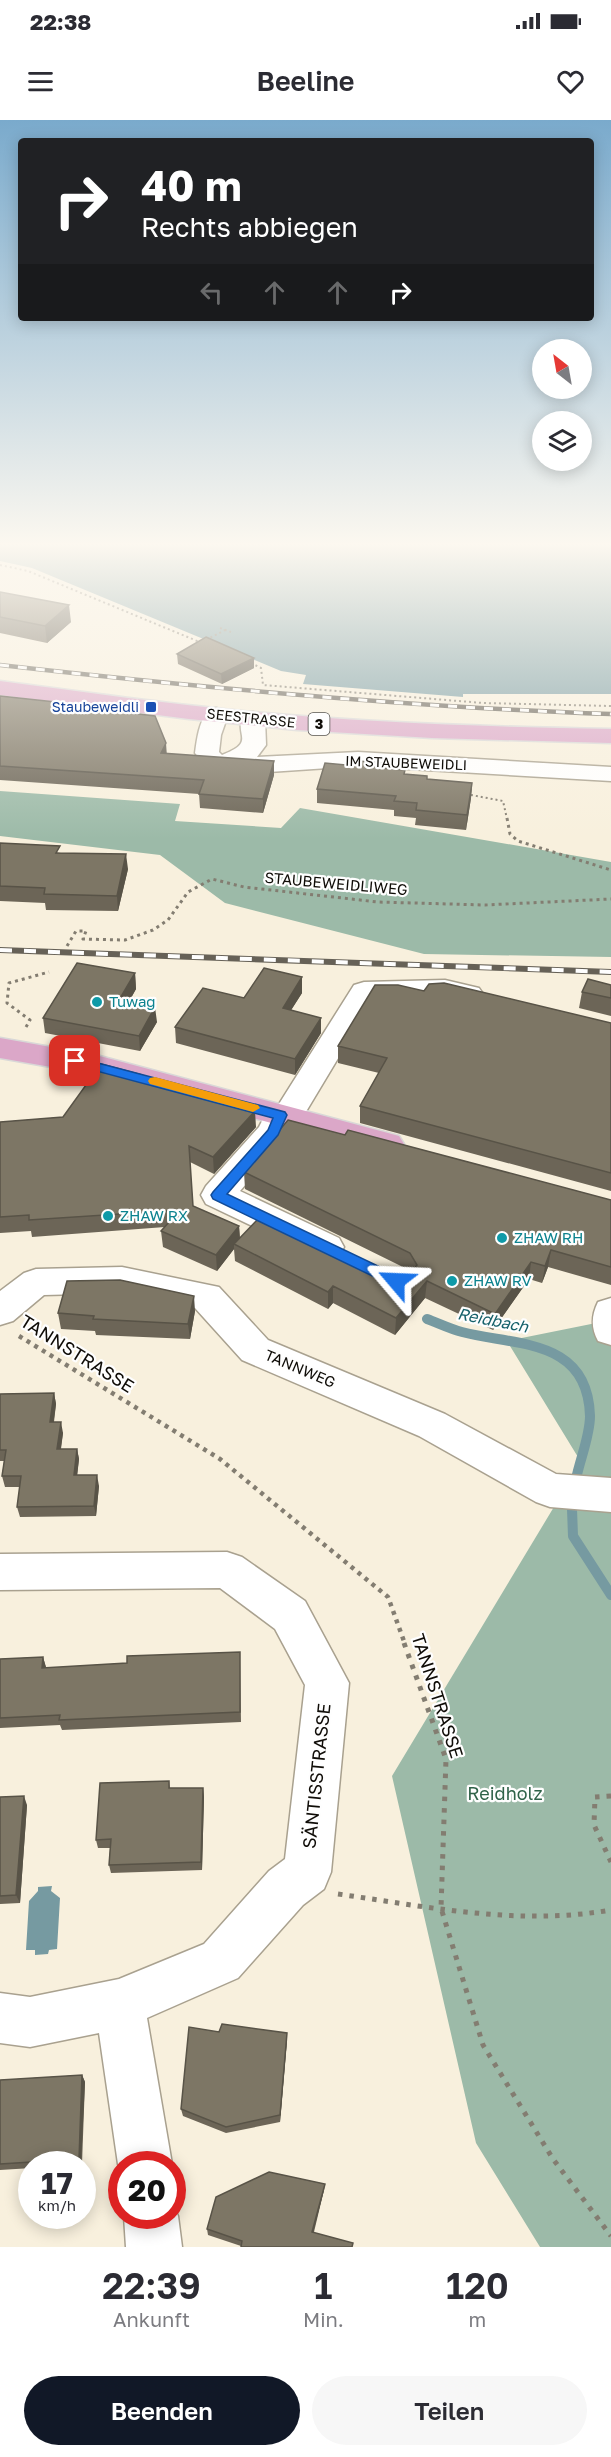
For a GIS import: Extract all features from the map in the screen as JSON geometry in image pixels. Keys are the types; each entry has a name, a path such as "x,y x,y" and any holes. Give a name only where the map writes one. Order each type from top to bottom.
{"main road":[{"name":"SEESTRASSE","path":"0,688 253,719 496,733 611,736"},
{"path":"6,1049 96,1065 421,1153"}],"street":[{"path":"216,715 209,735 207,753 222,763 247,754 254,745 253,719"},
{"name":"IM STAUBEWEIDLI","path":"222,763 269,765 358,759 611,774"},
{"path":"354,1261 218,1195 273,1132 364,991 445,989 500,1002"},
{"name":"TANNWEG","path":"5,1321 36,1282 122,1280 206,1298 255,1350 432,1425 550,1490 610,1495"},
{"path":"611,1312 611,1331"},
{"name":"SÄNTISSTRASSE","path":"0,1572 227,1570 290,1615 327,1683 307,1872 286,1888 220,1961 120,2004 30,2022 0,2018"},
{"path":"120,2004 143,2151"},
{"path":"152,2229 154,2247"}],"path":[{"path":"242,660 261,668 263,685 483,703 611,706"},
{"path":"463,794 503,801 510,834 518,841 611,870"},
{"name":"STAUBEWEIDLIWEG","path":"67,946 76,931 86,932 83,939 125,940 153,930 168,920 188,892 212,879 244,887 378,902 485,905 611,899"},
{"path":"6,1049 30,1020 7,1003 9,983 49,972"},
{"name":"TANNSTRASSE","path":"5,1321 220,1459 388,1597 446,1760 441,1908 483,2045 553,2159 611,2236"},
{"path":"611,1796 595,1797 594,1825 611,1862"},
{"path":"286,1888 521,1918 587,1916 611,1910"}],"green space":[{"path":"0,791 180,804 175,821 281,828 300,808 611,862 611,957 424,954 225,903 160,855 0,836"},
{"name":"Reidholz","path":"611,1320 611,2247 540,2247 476,2143 392,1776 581,1462 507,1341"}],"water":[{"path":"207,640 611,640 611,694 463,694 463,697 303,684 306,675 281,671"},
{"path":"52,1886 51,1891 60,1898 57,1949 49,1950 48,1954 35,1955 35,1950 26,1950 29,1901 38,1891 38,1887"}],"building":[{"path":"200,640 213,640 254,658 221,674 177,654"},
{"path":"0,696 111,708 113,711 155,716 166,743 161,753 274,761 263,799 199,794 204,780 0,766"},
{"path":"358,761 383,763 381,768 405,770 404,774 427,776 427,779 472,783 467,815 416,810 417,803 394,801 396,796 317,789 325,763 357,766"},
{"path":"0,843 60,846 56,853 126,854 117,896 44,894 45,888 0,886"},
{"name":"Tuwag","path":"77,963 135,973 119,1000 155,1007 139,1036 43,1018"},
{"path":"264,968 302,977 283,1008 321,1018 295,1059 175,1027 203,988 244,998"},
{"path":"588,979 611,985 611,998 582,992"},
{"path":"444,983 611,1023 611,1173 360,1106 387,1058 338,1046 375,985 398,985 424,991 429,984"},
{"path":"101,1064 142,1075 139,1078 255,1111 213,1157 189,1146 193,1206 239,1226 216,1255 161,1231 180,1210 29,1220 29,1215 0,1217 0,1122 63,1117"},
{"path":"288,1120 345,1135 348,1130 611,1200 611,1267 551,1250 545,1266 531,1262 495,1314 427,1281 396,1318 333,1286 328,1292 234,1244 261,1216 396,1279 410,1275 417,1265 410,1253 244,1172"},
{"path":"120,1280 194,1296 188,1324 93,1319 94,1316 58,1313 67,1281"},
{"path":"54,1393 50,1422 61,1422 57,1449 77,1449 74,1475 97,1475 94,1506 17,1507 21,1476 2,1476 6,1450 0,1450 0,1394"},
{"path":"240,1652 240,1712 59,1720 60,1715 0,1718 0,1659 43,1657 42,1668 127,1663 127,1656"},
{"path":"169,1781 169,1788 203,1788 201,1862 109,1865 111,1839 96,1840 100,1783"},
{"path":"24,1796 16,1895 0,1896 0,1797"},
{"path":"222,2024 287,2033 280,2115 226,2127 181,2109 189,2027 219,2032"},
{"path":"82,2075 79,2151 18,2151 18,2163 0,2164 0,2080"},
{"path":"269,2172 325,2184 312,2232 353,2243 352,2247 241,2247 242,2241 207,2229 216,2197"}],"waterway":[{"name":"Reidbach","path":"427,1319 462,1332 546,1350 563,1359 577,1372 586,1391 590,1424 576,1479"},
{"name":"Reidbach","path":"572,1509 573,1536 611,1595"}],"railway":[{"path":"0,665 305,696 458,707 611,714"},
{"path":"0,950 611,972"}],"slow traffic":[{"path":"155,1081 253,1108"}],"place":[{"name":"Staubeweidli","path":"151,707"},
{"name":"Tuwag","path":"97,1002"},
{"name":"ZHAW RX","path":"108,1216"},
{"name":"ZHAW RH","path":"502,1238"},
{"name":"ZHAW RV","path":"452,1281"}],"route":[{"path":"75,1061 280,1115 273,1132 218,1195 396,1281"}]}
